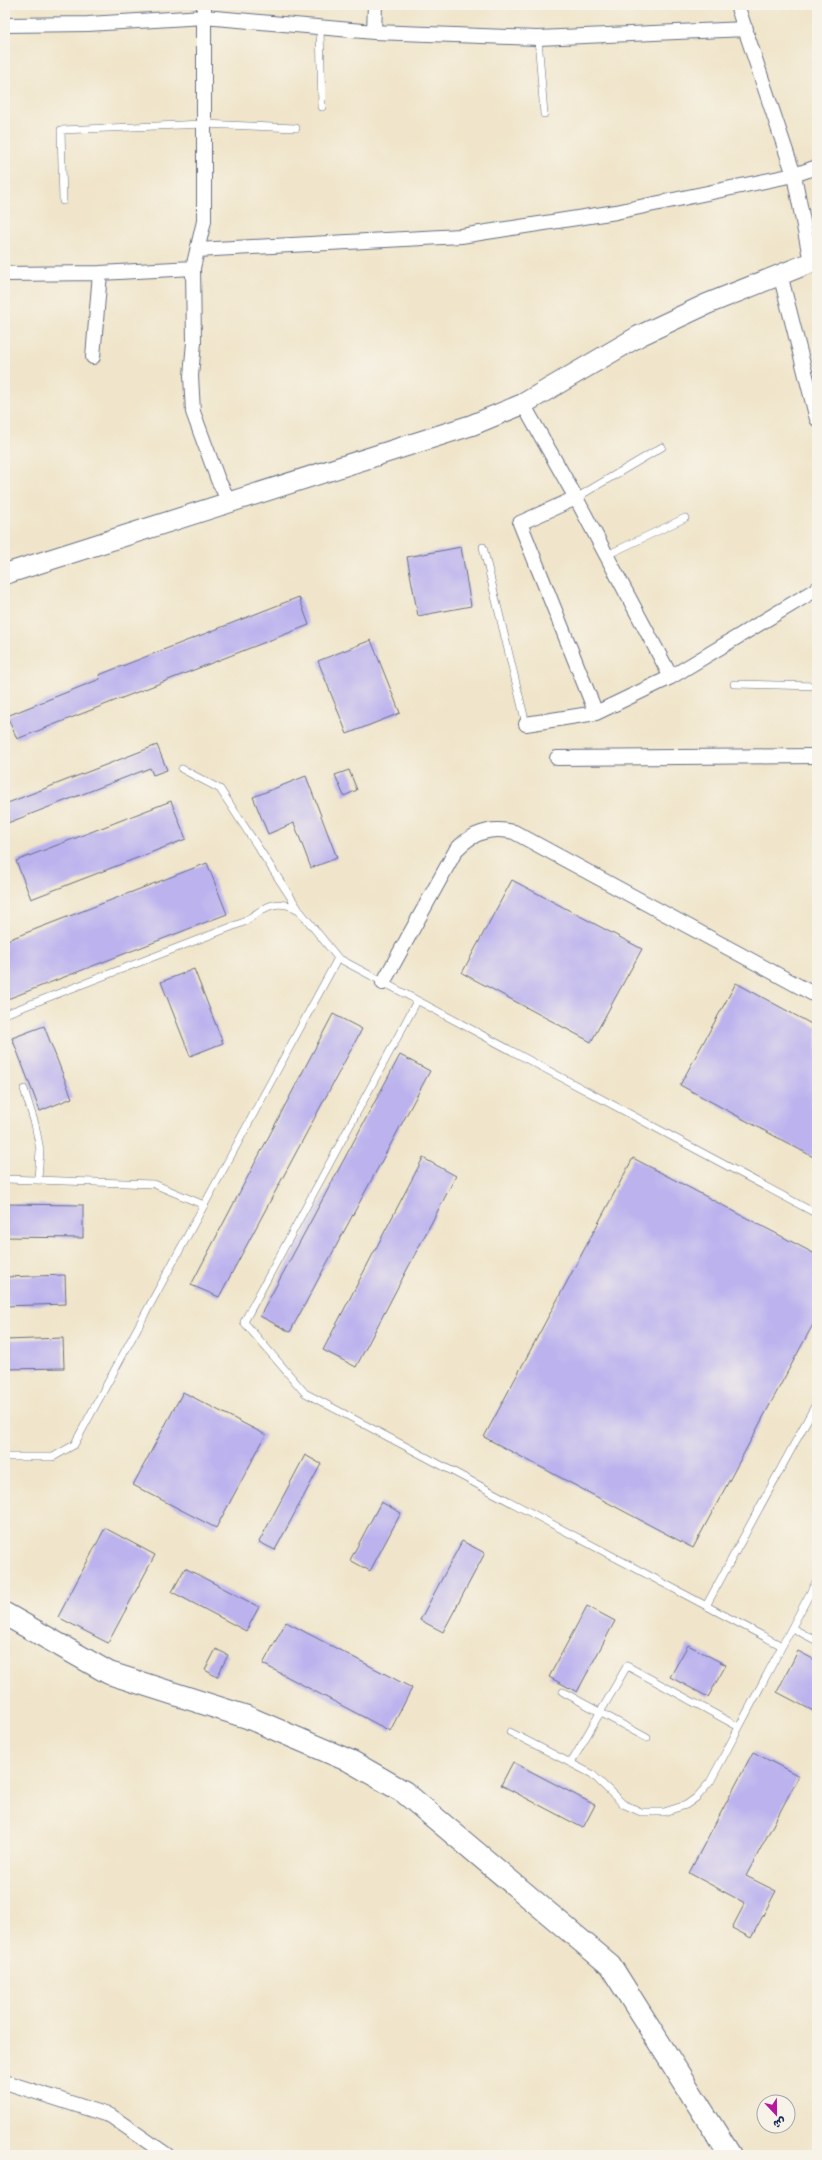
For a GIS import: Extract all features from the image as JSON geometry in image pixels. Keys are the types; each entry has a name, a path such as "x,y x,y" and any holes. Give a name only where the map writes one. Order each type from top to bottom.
{"main road":[{"path":"5,574 229,501 472,425 523,404 639,336 707,304 814,261"},
{"path":"5,1614 109,1673 247,1717 352,1762 404,1792 610,1965 730,2155"}],"street":[{"path":"374,32 375,5"},
{"path":"737,5 794,175 814,261"},
{"path":"5,25 88,24 204,11 320,28 374,32 538,38 746,29"},
{"path":"204,11 204,221 193,268 194,342 191,376 194,412 218,480 229,501"},
{"path":"197,250 461,236 616,212 794,175 817,167"},
{"path":"5,274 100,273 193,268"},
{"path":"93,357 100,273"},
{"path":"780,274 817,419"},
{"path":"523,404 607,555 671,677"},
{"path":"576,498 520,523 596,713"},
{"path":"526,724 596,713 671,677 817,589"},
{"path":"557,758 817,756"},
{"path":"383,983 456,850 476,833 492,829 505,829 514,832 817,996"},
{"path":"5,2082 111,2116 167,2155"}],"lane":[{"path":"320,28 322,107"},
{"path":"538,38 544,114"},
{"path":"63,201 61,130 204,124 296,128"},
{"path":"576,498 662,447"},
{"path":"607,555 685,518"},
{"path":"483,547 526,724"},
{"path":"734,684 817,686"},
{"path":"182,768 220,789 299,910 338,958 817,1214"},
{"path":"5,1014 244,922 276,903 289,905 299,910"},
{"path":"5,1457 53,1457 74,1445 338,958"},
{"path":"417,1001 244,1322 305,1393 782,1646"},
{"path":"24,1089 35,1124 40,1150 38,1180"},
{"path":"5,1179 154,1184 204,1205"},
{"path":"706,1606 817,1402"},
{"path":"510,1732 592,1774 623,1804 641,1812 664,1812 686,1804 696,1798 710,1782 817,1580"},
{"path":"792,1628 817,1641"},
{"path":"571,1763 627,1666 739,1727"},
{"path":"563,1692 647,1738"}],"building":[{"path":"461,547 471,606 418,616 407,557"},
{"path":"299,597 309,625 17,739 7,716 100,679 99,675"},
{"path":"371,640 400,713 347,734 318,661"},
{"path":"157,745 167,770 153,775 150,768 5,824 5,804"},
{"path":"349,770 357,790 344,796 335,775"},
{"path":"306,776 337,858 311,868 294,823 268,834 253,797"},
{"path":"171,801 186,839 31,899 16,861"},
{"path":"207,863 227,914 5,1000 5,941"},
{"path":"512,880 642,949 591,1042 462,973"},
{"path":"194,969 223,1043 190,1056 161,982"},
{"path":"736,983 817,1027 817,1159 680,1085"},
{"path":"333,1014 362,1029 219,1297 191,1285"},
{"path":"44,1026 72,1098 40,1111 12,1038"},
{"path":"400,1055 430,1071 290,1332 260,1316"},
{"path":"423,1158 456,1176 356,1367 323,1350"},
{"path":"633,1158 817,1255 817,1317 693,1548 484,1437"},
{"path":"5,1204 83,1205 83,1238 5,1237"},
{"path":"65,1275 66,1304 5,1306 5,1277"},
{"path":"63,1338 64,1368 5,1369 5,1340"},
{"path":"183,1392 266,1435 216,1528 133,1485"},
{"path":"305,1455 321,1464 275,1550 259,1542"},
{"path":"381,1502 401,1513 370,1571 350,1560"},
{"path":"105,1528 155,1555 108,1643 58,1617"},
{"path":"462,1541 485,1553 443,1632 420,1620"},
{"path":"185,1568 259,1607 246,1631 172,1592"},
{"path":"587,1606 615,1621 577,1692 549,1677"},
{"path":"286,1622 412,1688 390,1731 263,1664"},
{"path":"688,1645 726,1665 708,1697 670,1677"},
{"path":"216,1649 228,1655 217,1677 205,1670"},
{"path":"798,1651 817,1661 817,1713 777,1692"},
{"path":"753,1752 799,1776 746,1876 776,1891 751,1938 732,1928 745,1903 689,1873"},
{"path":"513,1762 595,1805 583,1828 501,1785"}]}
